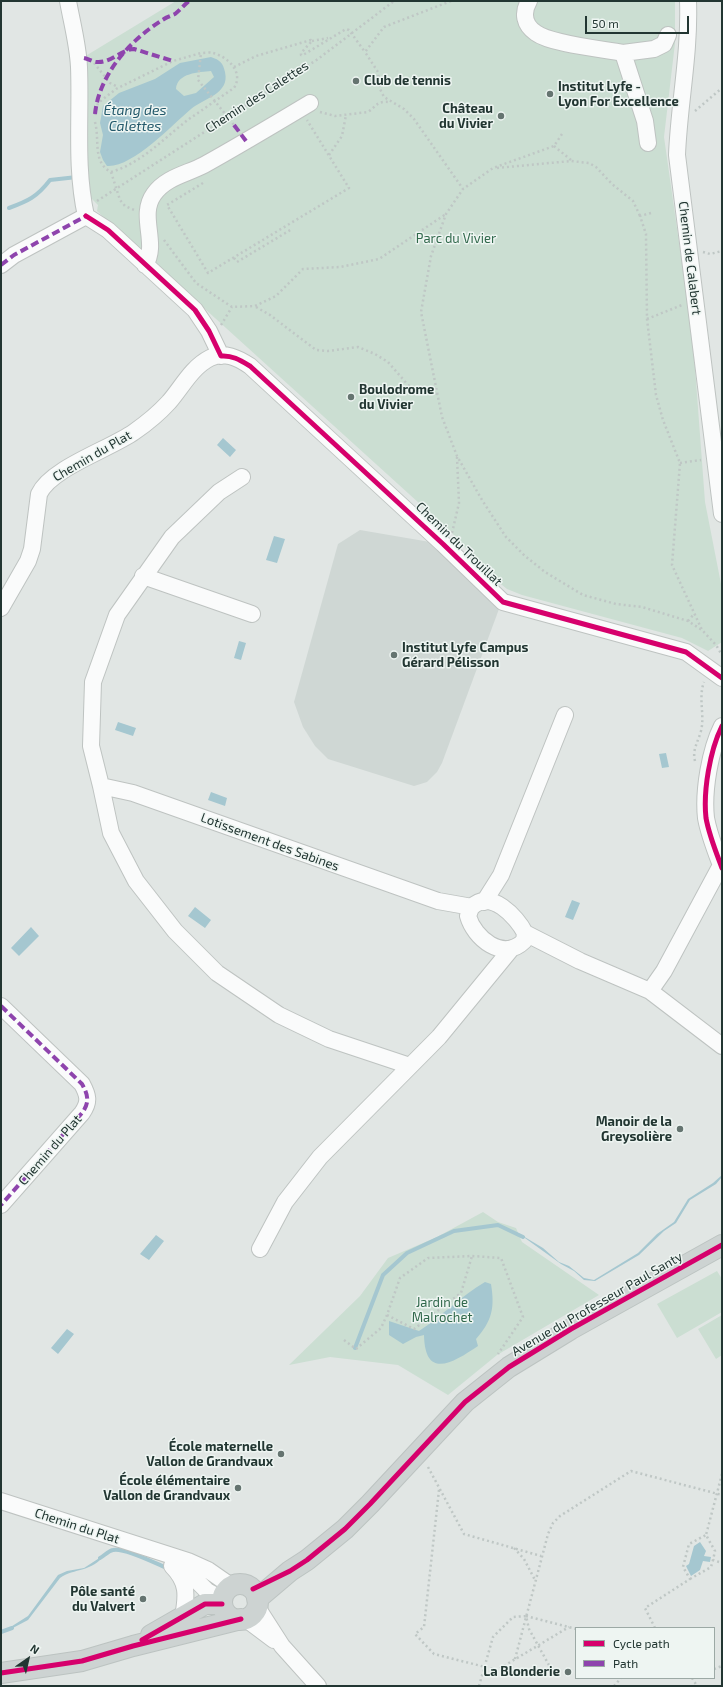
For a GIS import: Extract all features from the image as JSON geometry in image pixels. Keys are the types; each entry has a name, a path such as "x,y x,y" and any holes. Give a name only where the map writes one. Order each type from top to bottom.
{"main road":[{"name":"Avenue du Professeur Paul Santy","path":"1,1673 82,1661 133,1646 251,1607 290,1571 307,1560 345,1529 465,1402 509,1367 571,1329 722,1245"},
{"name":"Avenue du Professeur Paul Santy","path":"133,1646 205,1604 225,1597 243,1584 251,1607"},
{"path":"225,1597 227,1614 231,1617 251,1607"}],"street":[{"path":"68,1 79,66 81,191 86,216 108,230 195,310 209,330 221,356"},
{"path":"529,1 524,8 526,22 536,33 552,40 623,53 654,49 664,44 668,35"},
{"name":"Chemin de Calabert","path":"688,1 689,24 678,126 677,155 722,514"},
{"path":"623,53 645,120 648,143"},
{"path":"145,264 149,259 150,247 147,217 149,205 154,194 165,183 201,166 313,107"},
{"path":"1,265 14,255 86,216"},
{"path":"201,320 204,348 203,363"},
{"name":"Chemin du Trouillat","path":"221,356 227,355 237,358 250,366 443,544 503,602 686,652 722,678"},
{"name":"Chemin du Plat","path":"1,608 28,561 32,549 42,487 60,472 133,433 168,404 198,366 211,357 221,356"},
{"path":"242,477 219,492 172,537 143,576 117,615 93,682 91,746 111,833 136,881 175,931 216,973 280,1015 300,1026 329,1039 410,1066"},
{"path":"143,576 252,614"},
{"path":"565,715 501,875 474,908 471,926 486,943 498,948 518,942 571,956 650,992 722,1046"},
{"path":"650,992 664,971 721,867 706,817 706,795 716,738 722,726"},
{"name":"Lotissement des Sabines","path":"101,786 133,793 438,901 474,908 494,903 504,907"},
{"path":"260,1249 286,1202 320,1157 439,1037 478,987 518,942 521,925 504,907 501,875"},
{"path":"478,987 486,964 486,943"},
{"name":"Chemin du Plat","path":"1,1006 82,1084 87,1094 88,1101 82,1113 1,1205"},
{"name":"Chemin du Plat","path":"1,1502 198,1565 225,1597"},
{"name":"Chemin du Plat","path":"152,1550 167,1561 182,1579 186,1599 183,1616"},
{"path":"251,1607 282,1646 318,1686"}],"path":[{"path":"365,52 384,27 451,1"},
{"path":"312,41 301,53 301,55 346,29 349,30 378,72 380,89 384,97 390,102 404,109 414,119 463,189"},
{"path":"234,67 256,56 311,40 331,38"},
{"path":"110,172 130,165 215,100 234,88 238,82 238,76 234,67 222,57 212,52 201,53 173,61 122,87 98,103 95,114 95,123 98,130 97,153 104,168 110,172 120,200"},
{"path":"201,53 198,80 202,87 215,100 234,125"},
{"path":"89,59 110,83 117,87 122,87"},
{"path":"678,126 722,88"},
{"path":"313,107 336,116 368,112 375,104 381,101 390,102"},
{"path":"329,156 342,136 346,115"},
{"path":"206,181 167,205 208,274 349,188 307,119 301,123"},
{"path":"562,134 554,146 493,168 463,189 446,214 431,256 421,312 442,416 457,456 482,500 506,538 525,556 545,572 583,594 616,604 642,607 688,621 702,630 716,645 722,655"},
{"path":"554,146 571,161"},
{"path":"493,168 571,161 589,163 596,167 612,184 633,201 640,216 646,234 647,319 656,395 663,420 680,463 672,565 702,630"},
{"path":"640,216 650,213"},
{"path":"162,236 196,283 232,306 255,306 276,296 303,269 340,267 379,259 446,214"},
{"path":"234,258 237,262 292,229"},
{"path":"701,249 703,252 710,254 722,251"},
{"path":"647,319 687,303 696,302"},
{"path":"224,321 232,306"},
{"path":"255,306 270,315 316,350 328,351 358,347 375,354 388,362 408,386 418,391 438,394"},
{"path":"443,544 452,533 459,503 457,456"},
{"path":"680,463 705,460"},
{"path":"688,621 694,614"},
{"path":"706,678 702,688 701,700 703,712 701,731 694,751 694,757 696,766 708,779"},
{"path":"387,1316 414,1330 461,1293 472,1256"},
{"path":"344,1340 356,1349 381,1328 387,1316 400,1278 428,1258 472,1256 501,1258 523,1316 497,1355"},
{"path":"419,1450 464,1534 541,1556"},
{"path":"515,1660 541,1556 553,1523 560,1516 631,1471 722,1495"},
{"path":"690,1579 683,1567 689,1544 706,1535 722,1474"},
{"path":"440,1490 424,1627 415,1634 434,1654 497,1670 569,1627"},
{"path":"655,1627 646,1608 711,1567 716,1550 706,1535"},
{"path":"514,1548 524,1559 535,1580"},
{"path":"713,1560 722,1562"},
{"path":"526,1616 529,1629 550,1667"},
{"path":"479,1686 493,1637 513,1617 526,1616 575,1629"}],"shaded area":[{"name":"Institut Lyfe Campus Gérard Pélisson","path":"360,530 430,542 499,609 442,763 437,772 427,782 414,786 328,759 315,746 303,727 294,702 338,544"}],"green space":[{"name":"Parc du Vivier","path":"176,1 675,1 675,43 664,137 693,341 705,502 722,589 722,642 708,651 682,638 522,595 507,589 491,576 452,533 97,211 98,205 87,194 79,60"},
{"name":"Jardin de Malrochet","path":"483,1212 498,1222 516,1228 522,1242 599,1295 497,1355 448,1395 398,1365 330,1357 289,1365 360,1296 388,1258 437,1237"},
{"path":"717,1271 722,1279 722,1312 677,1338 657,1304"},
{"path":"722,1315 722,1355 716,1359 698,1329"}],"water":[{"name":"Étang des Calettes","path":"211,57 217,59 221,62 225,72 226,79 224,86 215,95 196,105 163,135 140,153 117,165 107,166 100,152 103,135 100,123 103,106 119,93 155,79 180,63","holes":["211,71 214,77 196,93 184,96 176,89 180,80 189,74"]},
{"path":"223,438 236,450 230,457 217,445"},
{"path":"274,536 285,539 277,563 266,560"},
{"path":"239,641 246,643 241,660 234,658"},
{"path":"118,722 136,728 133,736 115,730"},
{"path":"666,753 669,767 662,768 659,754"},
{"path":"211,792 227,798 225,806 208,800"},
{"path":"572,900 580,903 573,920 565,917"},
{"path":"195,907 211,920 205,928 188,916"},
{"path":"31,927 39,936 19,956 11,948"},
{"path":"722,1175 716,1184 690,1200 676,1223 664,1231 639,1255 595,1281 584,1280 574,1271 561,1264 518,1233 543,1248 559,1262 569,1266 584,1278 594,1280 638,1253 657,1234 674,1222 688,1199 713,1183"},
{"path":"156,1235 164,1241 149,1260 140,1254"},
{"path":"485,1282 491,1284 493,1300 491,1314 486,1326 476,1339 478,1346 460,1358 442,1364 435,1363 429,1358 424,1335 416,1337 403,1344 389,1335 389,1321 419,1331 468,1293"},
{"path":"67,1329 74,1334 58,1354 51,1348"},
{"path":"700,1542 706,1551 704,1556 711,1557 710,1562 703,1561 700,1570 691,1576 686,1566 689,1564 694,1546"},
{"path":"104,1555 100,1560 89,1567 60,1578 28,1620 9,1630 9,1628 28,1616 58,1575 67,1571 84,1568"}],"waterway":[{"path":"9,208 32,198 41,191 50,180 77,177"},
{"path":"355,1348 383,1275 407,1253 454,1231 498,1225 523,1237"},
{"path":"100,1558 113,1550 125,1551 169,1569"},
{"path":"1,1632 12,1628"}],"marked path":[{"path":"95,114 103,85 119,59 129,47 152,27 175,14 189,1"},
{"path":"84,58 95,62 102,62 134,49 173,61"},
{"path":"234,125 246,141"},
{"path":"1,265 14,255 86,216"},
{"path":"1,1006 82,1084 87,1098 85,1109 82,1113 1,1205"}],"cycle path":[{"path":"86,216 108,230 195,310 209,331 221,356 232,357 250,366 443,544 503,602 686,652 722,678"},
{"path":"722,726 714,747 708,771 705,807 709,831 722,868"},
{"path":"253,1589 290,1571 307,1560 345,1529 465,1402 509,1367 571,1329 722,1245"},
{"path":"142,1640 205,1604 222,1604"},
{"path":"1,1673 82,1661 133,1646 241,1619"}],"place":[{"name":"Club de tennis","path":"356,81"},
{"name":"Institut Lyfe - Lyon For Excellence","path":"550,94"},
{"name":"Château du Vivier","path":"501,116"},
{"name":"Boulodrome du Vivier","path":"351,397"},
{"name":"Institut Lyfe Campus Gérard Pélisson","path":"394,655"},
{"name":"Manoir de la Greysolière","path":"680,1129"},
{"name":"École maternelle Vallon de Grandvaux","path":"281,1454"},
{"name":"École élémentaire Vallon de Grandvaux","path":"238,1488"},
{"name":"Pôle santé du Valvert","path":"143,1599"},
{"name":"La Blonderie","path":"568,1672"}]}
